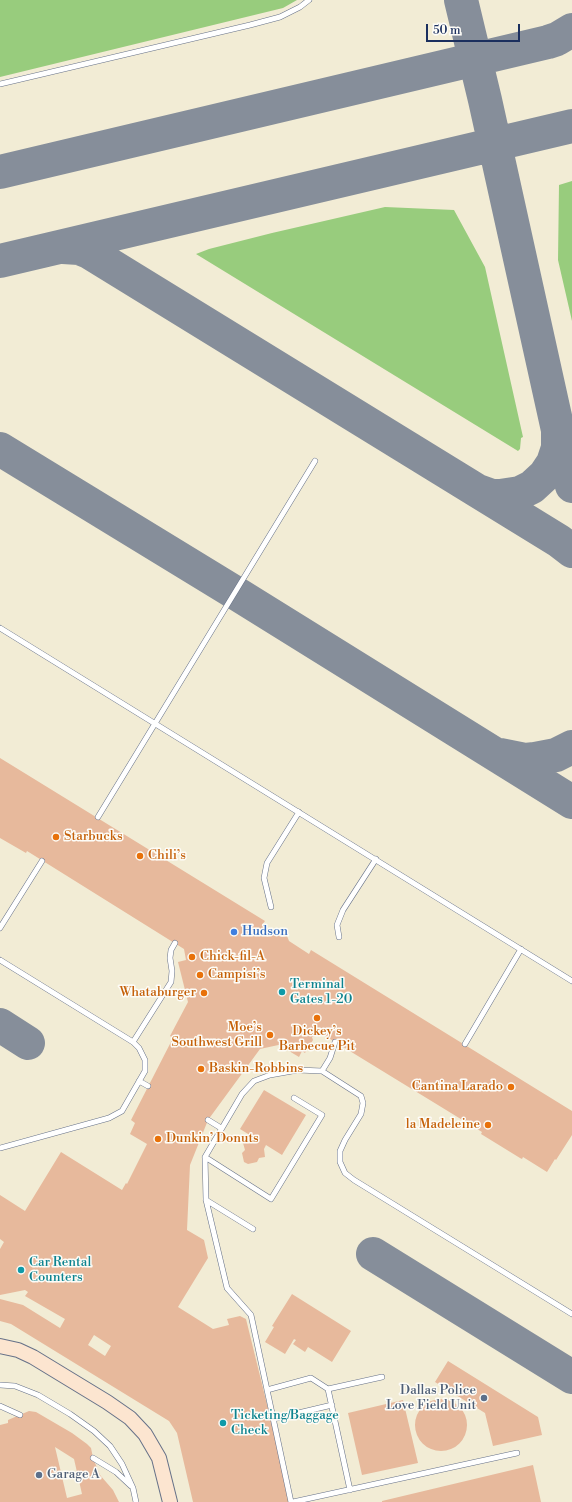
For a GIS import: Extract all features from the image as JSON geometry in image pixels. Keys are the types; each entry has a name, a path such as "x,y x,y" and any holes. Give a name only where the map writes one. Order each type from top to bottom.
{"main road":[{"path":"0,1346 18,1350 33,1357 107,1402 130,1418 146,1434 159,1458 170,1502"}],"lane":[{"path":"0,84 280,17 300,7 309,0"},
{"path":"98,818 154,723 315,461"},
{"path":"0,628 572,981"},
{"path":"271,907 264,878 267,863 299,812"},
{"path":"339,937 338,925 344,910 376,859"},
{"path":"0,928 42,861"},
{"path":"133,1042 171,982 172,971 170,958 171,950 175,943"},
{"path":"465,1044 521,949"},
{"path":"0,960 133,1042 139,1048 145,1060 145,1071 122,1111 109,1118 0,1148"},
{"path":"322,1071 330,1058 335,1042"},
{"path":"517,1453 292,1502 251,1315 227,1288 206,1200 204,1157 242,1094 254,1081 270,1075 298,1070 322,1071 361,1096 364,1103 361,1114 344,1140 340,1151 340,1162 345,1173 572,1314"},
{"path":"139,1081 148,1086"},
{"path":"204,1157 271,1199 322,1115 294,1098"},
{"path":"208,1120 221,1128"},
{"path":"206,1200 253,1229"},
{"path":"328,1389 382,1377"},
{"path":"267,1390 311,1378 328,1389 350,1490"},
{"path":"0,1385 15,1386 38,1395 94,1430 110,1446 122,1464 133,1488 136,1502"},
{"path":"273,1419 332,1405"},
{"path":"0,1406 20,1415"},
{"path":"93,1458 116,1472 133,1488"}],"green space":[{"path":"0,0 297,0 283,8 0,77"},
{"path":"572,181 572,321 558,260 559,185"},
{"path":"385,207 454,210 485,267 523,437 521,438 520,449 518,451 196,254 209,249 272,233"}],"building":[{"path":"0,758 265,921 262,925 282,937 287,936 289,941 309,954 311,950 572,1111 572,1135 547,1172 523,1157 522,1159 520,1158 481,1134 482,1132 322,1034 312,1037 313,1040 305,1053 302,1051 299,1057 284,1048 283,1044 260,1049 208,1120 190,1165 187,1230 204,1240 208,1258 178,1307 213,1329 229,1325 227,1319 240,1316 246,1319 291,1502 193,1502 177,1433 169,1421 11,1324 0,1321 0,1299 23,1305 60,1328 65,1319 25,1296 28,1292 25,1290 0,1295 0,1249 4,1242 0,1239 0,1195 25,1211 61,1152 122,1190 126,1183 127,1184 147,1144 130,1134 135,1123 131,1120 173,1038 170,1036 188,1002 178,962 186,960 184,949 27,851 26,853 0,838","holes":["94,1335 111,1346 105,1356 88,1345"]},
{"path":"264,1090 306,1115 282,1155 266,1145 264,1149 265,1157 259,1158 257,1162 248,1164 244,1162 242,1153 245,1150 243,1143 251,1141 253,1137 240,1129"},
{"path":"292,1294 351,1331 332,1362 308,1347 305,1352 293,1344 296,1340 294,1339 285,1354 265,1342 274,1327 272,1326"},
{"name":"Dallas Police Love Field Unit","path":"448,1361 538,1417 542,1435 493,1446 485,1413 435,1382"},
{"path":"441,1399 451,1401 459,1407 465,1415 467,1425 465,1435 459,1443 451,1449 441,1451 431,1449 423,1443 417,1435 415,1425 417,1415 423,1407 431,1401"},
{"path":"403,1400 418,1463 362,1475 348,1413"},
{"path":"29,1411 36,1412 72,1433 87,1444 91,1448 93,1458 100,1475 113,1490 119,1502 0,1502 0,1425 8,1423 8,1420","holes":["55,1447 74,1459 82,1494 67,1498"]},
{"path":"533,1465 541,1502 382,1502 382,1501"}],"taxiway":[{"path":"461,0 572,486"},
{"path":"0,172 548,42 557,39 572,30"},
{"path":"0,261 572,126"},
{"path":"63,247 79,248 89,252 559,541 572,551"},
{"path":"478,491 492,496 500,496 520,493 532,487 545,475 553,463 558,448 558,432"},
{"path":"0,449 572,802"},
{"path":"500,755 525,760 535,759 556,755 572,747"},
{"path":"0,1025 28,1043"},
{"path":"373,1254 572,1377"}],"place":[{"name":"Starbucks","path":"56,837"},
{"name":"Chili’s","path":"140,856"},
{"name":"Hudson","path":"234,932"},
{"name":"Chick-fil-A","path":"192,957"},
{"name":"Campisi’s","path":"200,975"},
{"name":"Terminal Gates 1-20","path":"282,992"},
{"name":"Whataburger","path":"204,993"},
{"name":"Dickey’s Barbecue Pit","path":"317,1018"},
{"name":"Moe’s Southwest Grill","path":"270,1035"},
{"name":"Baskin-Robbins","path":"201,1069"},
{"name":"Cantina Larado","path":"511,1087"},
{"name":"la Madeleine","path":"488,1125"},
{"name":"Dunkin’ Donuts","path":"158,1139"},
{"name":"Car Rental Counters","path":"21,1270"},
{"name":"Dallas Police Love Field Unit","path":"484,1398"},
{"name":"Ticketing/Baggage Check","path":"223,1423"},
{"name":"Garage A","path":"39,1475"}]}
